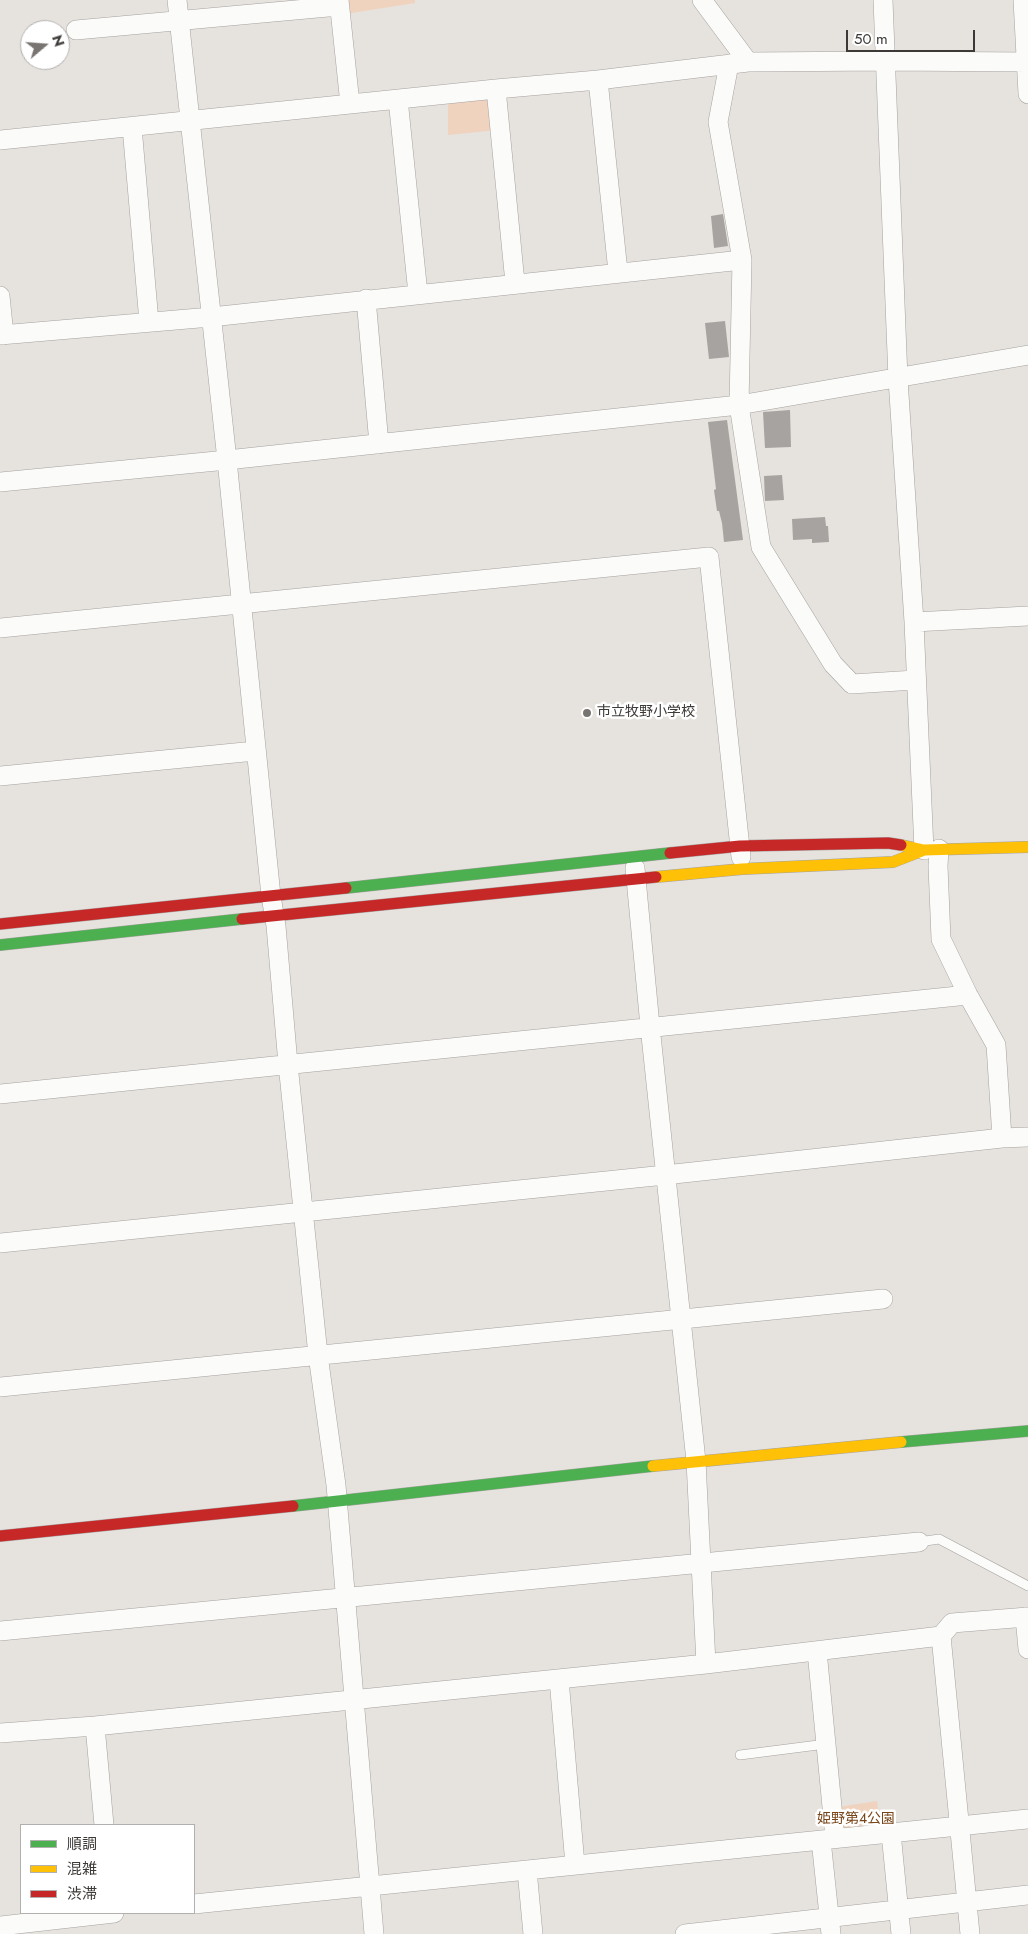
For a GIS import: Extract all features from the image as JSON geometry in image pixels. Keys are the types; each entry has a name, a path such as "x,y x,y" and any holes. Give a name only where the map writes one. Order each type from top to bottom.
{"street":[{"path":"177,0 227,460 255,751 271,896 275,915 288,1064 318,1355 337,1501 374,1934"},
{"path":"702,0 748,62"},
{"path":"883,0 898,379 914,622 915,680 931,850 938,866 941,939 968,995 996,1045 1002,1138"},
{"path":"1023,0 1028,94"},
{"path":"76,30 339,3 350,104"},
{"path":"0,140 598,80 748,62 886,60 1027,62"},
{"path":"729,64 718,122 742,260 739,405 761,547 834,664 852,684 915,680"},
{"path":"598,80 618,272"},
{"path":"496,89 515,283"},
{"path":"398,99 418,294"},
{"path":"132,127 149,322"},
{"path":"0,296 2,335 211,316 742,260"},
{"path":"366,299 379,444"},
{"path":"0,482 227,460 739,405 1028,355"},
{"path":"0,628 709,557 742,868"},
{"path":"914,622 1028,616"},
{"path":"0,776 255,751"},
{"path":"0,924 740,846 888,843 931,850 1028,848"},
{"path":"0,945 742,868 893,862 931,850"},
{"path":"634,856 665,1175 696,1462 706,1664"},
{"path":"0,1094 650,1026 968,995"},
{"path":"0,1243 665,1175 1002,1138 1028,1137"},
{"path":"0,1387 883,1299"},
{"path":"0,1536 696,1462 1028,1431"},
{"path":"0,1631 919,1542"},
{"path":"0,1733 95,1726 706,1664 941,1636 952,1623 1026,1617 1028,1649"},
{"path":"941,1636 970,1934"},
{"path":"818,1651 826,1744 831,1926"},
{"path":"559,1679 575,1865"},
{"path":"95,1726 104,1824"},
{"path":"195,1904 1028,1819"},
{"path":"891,1833 902,1934"},
{"path":"527,1870 533,1934"},
{"path":"684,1934 831,1926 899,1910 1028,1895"},
{"path":"0,1926 104,1914"}],"lane":[{"path":"919,1542 939,1539 1028,1586"},
{"path":"740,1755 826,1744"}],"green space":[{"path":"343,0 415,0 415,3 345,14"},
{"path":"493,97 498,130 448,135 448,100"},
{"name":"姫野第4公園","path":"877,1801 881,1834 835,1838 832,1808"}],"building":[{"path":"723,214 728,246 714,248 711,216"},
{"path":"725,321 729,357 709,359 705,323"},
{"path":"790,410 791,447 765,448 763,412"},
{"path":"727,420 743,540 724,542 722,523 719,511 717,511 714,490 716,489 708,422"},
{"path":"782,475 784,500 765,501 764,476"},
{"path":"825,517 826,526 828,526 829,542 812,543 812,539 793,540 792,519"}],"traffic: fast":[{"path":"346,888 670,853"},
{"path":"0,945 242,919"},
{"path":"901,1442 1028,1431"},
{"path":"293,1506 653,1466"}],"traffic: slow":[{"path":"901,845 924,850 1028,847"},
{"path":"656,877 742,869 893,862 924,850"},
{"path":"653,1466 901,1442"}],"traffic: jam":[{"path":"670,853 740,846 888,843 901,845"},
{"path":"242,919 656,877"},
{"path":"0,924 346,888"},
{"path":"0,1536 293,1506"}],"place":[{"name":"市立牧野小学校","path":"587,713"}]}
